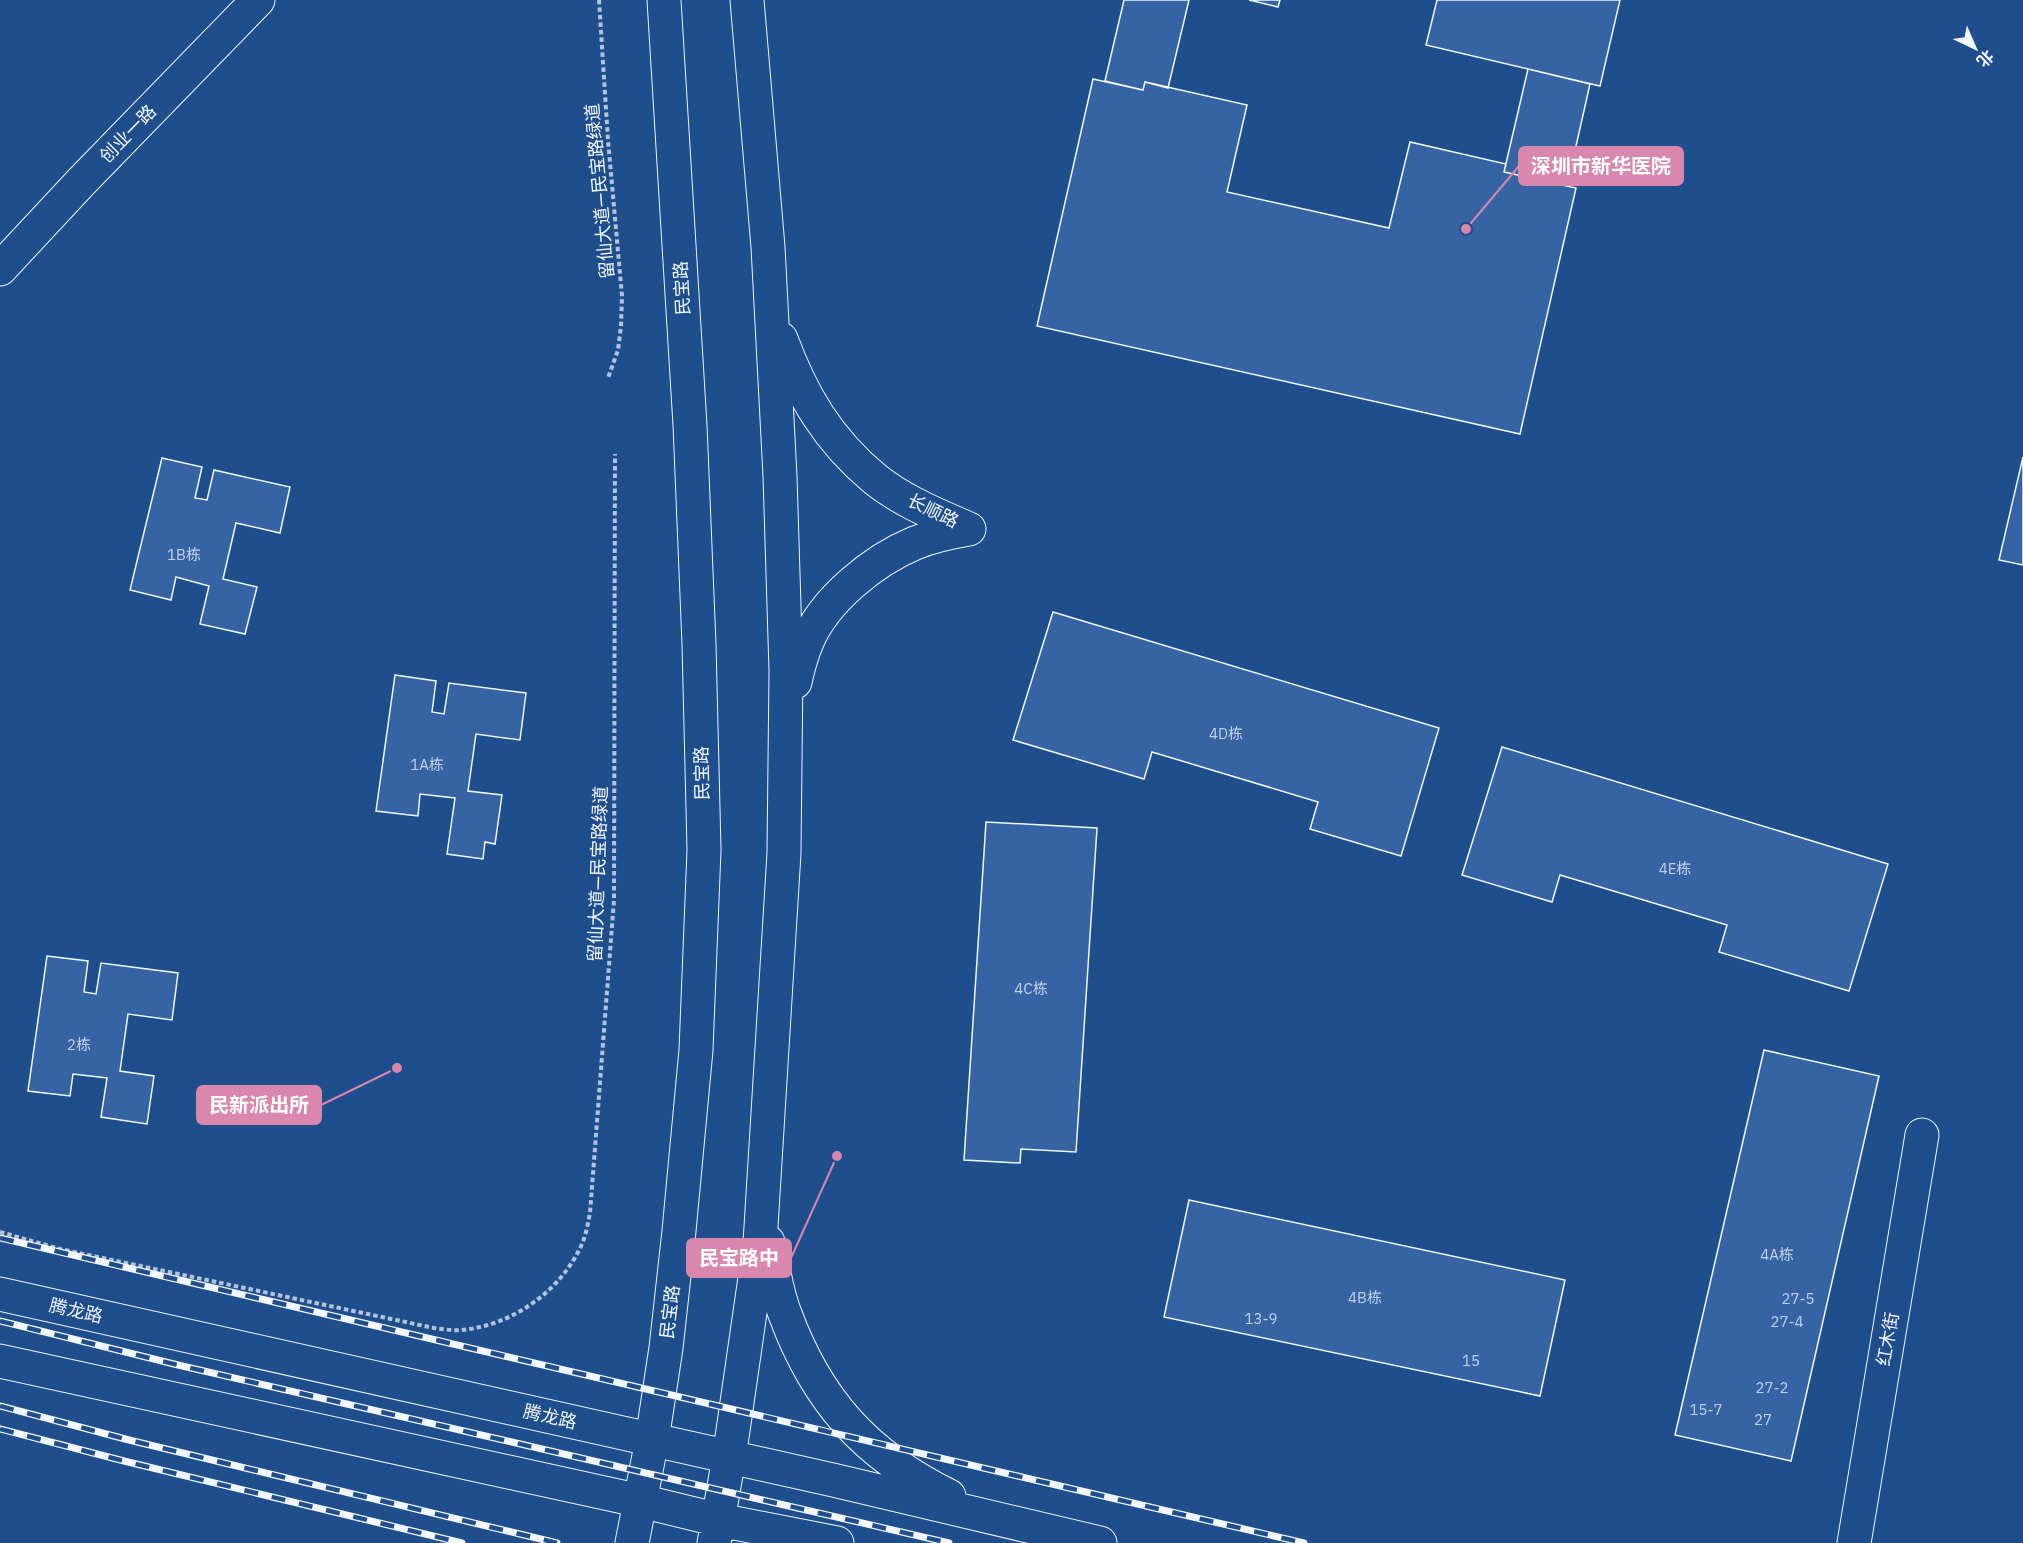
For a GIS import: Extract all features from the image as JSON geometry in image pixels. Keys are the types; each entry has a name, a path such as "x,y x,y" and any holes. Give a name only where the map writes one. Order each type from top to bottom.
{"main road":[{"name":"创业一路","path":"0,269 258,0"},
{"name":"民宝路","path":"632,1543 652,1440 666,1348 679,1231 696,1050 704,850 690,425 664,0"},
{"path":"716,1531 729,1458 760,1243 784,853 786,671 780,488 770,289 747,0"},
{"name":"长顺路","path":"770,289 779,335 795,376 814,411 847,452 876,480 920,507 969,529 937,535 914,543 876,564 848,585 825,612 808,639 785,718"},
{"name":"红木街","path":"1854,1543 1922,1135"},
{"path":"763,1201 767,1237 784,1313 803,1356 834,1409 861,1438 889,1461 932,1488 994,1518"},
{"name":"腾龙路","path":"0,1294 1100,1543"},
{"path":"0,1361 641,1500 716,1531 837,1543"}],"path":[{"name":"留仙大道—民宝路绿道","path":"599,0 608,140 622,296 618,350 609,378"},
{"name":"留仙大道—民宝路绿道","path":"0,1232 60,1249 434,1328 461,1330 502,1320 532,1303 555,1285 571,1265 582,1243 590,1213 614,900 615,454"}],"building":[{"path":"1124,0 1189,0 1168,88 1145,82 1143,90 1105,81"},
{"path":"1249,0 1280,0 1278,7"},
{"path":"1437,0 1620,0 1600,86 1426,45"},
{"path":"1528,69 1590,84 1567,186 1504,172"},
{"path":"1093,79 1143,90 1145,82 1247,105 1227,192 1389,228 1410,142 1506,164 1504,172 1576,188 1520,434 1037,326"},
{"path":"2023,457 2023,565 1999,560"},
{"path":"162,458 202,467 195,498 207,500 214,470 290,487 280,533 236,523 223,579 257,587 245,634 200,624 209,586 176,577 171,600 130,590"},
{"path":"1053,612 1439,728 1401,856 1310,829 1318,802 1152,752 1144,779 1013,740"},
{"path":"395,675 436,681 432,712 444,714 449,683 526,693 520,740 476,734 468,791 502,795 495,844 485,842 483,859 447,854 455,798 420,794 418,816 376,811"},
{"path":"1502,747 1888,864 1849,991 1719,952 1727,925 1560,875 1552,902 1462,875"},
{"path":"986,822 1097,828 1076,1152 1021,1149 1020,1163 964,1160"},
{"path":"47,956 88,961 84,992 96,994 101,963 178,973 172,1020 128,1014 120,1071 154,1076 147,1124 101,1117 107,1078 73,1074 70,1096 28,1091"},
{"path":"1764,1050 1879,1076 1791,1461 1675,1435"},
{"path":"1189,1200 1565,1280 1540,1396 1164,1317"}],"railway":[{"path":"0,1238 1304,1543"},
{"path":"0,1321 178,1365 949,1543"},
{"path":"0,1406 129,1440 557,1543"},
{"path":"0,1429 462,1543"}],"place":[{"name":"深圳市新华医院","path":"1466,229"},
{"name":"民新派出所","path":"397,1068"},
{"name":"民宝路中","path":"837,1156"}]}
